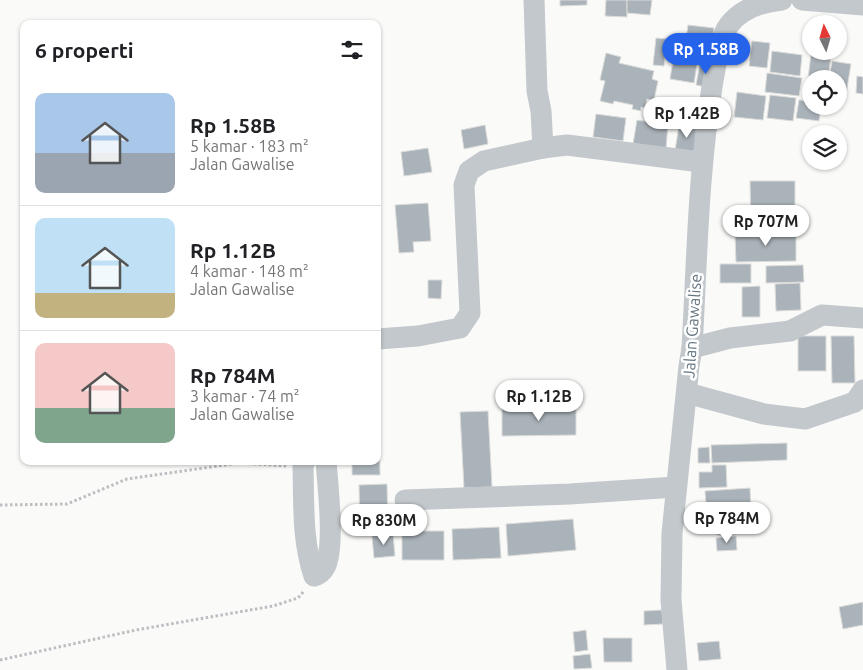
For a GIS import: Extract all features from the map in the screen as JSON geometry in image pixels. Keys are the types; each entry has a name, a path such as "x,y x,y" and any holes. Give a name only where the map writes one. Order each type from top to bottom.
{"street":[{"path":"534,0 537,90 541,111 543,148"},
{"path":"802,0 863,5"},
{"name":"Jalan Gawalise","path":"677,670 671,600 672,533 687,393 688,366 692,348 702,162 717,57 728,26 743,12 769,1"},
{"path":"381,339 418,336 460,328 470,313 464,184 470,171 484,161 543,148 567,145 702,162"},
{"path":"692,348 730,338 790,331 822,316 863,318"},
{"path":"687,393 764,414 805,419 855,402 863,390"},
{"path":"304,465 305,540 314,576 320,574 329,552 326,465"},
{"path":"405,500 570,494 676,486"}],"path":[{"path":"0,505 68,504 127,479 225,465"},
{"path":"0,660 136,630 250,611 286,602 298,598 314,576"}],"building":[{"path":"560,0 587,0 587,5 560,6"},
{"path":"606,0 627,0 627,17 605,16"},
{"path":"627,0 652,0 650,15 627,13"},
{"path":"688,25 714,28 712,49 685,46"},
{"path":"656,38 667,39 664,66 653,65"},
{"path":"667,39 680,40 679,57 665,56"},
{"path":"752,41 770,43 767,68 749,66"},
{"path":"772,51 802,55 800,76 770,72"},
{"path":"606,53 621,57 619,63 654,71 652,79 658,81 654,100 647,99 645,108 641,107 641,111 632,109 633,105 614,101 613,104 600,101 605,81 600,80"},
{"path":"810,60 831,60 829,70 809,70"},
{"path":"673,61 697,64 694,83 670,79"},
{"path":"832,61 851,64 847,89 847,70 830,70"},
{"path":"700,63 715,65 711,88 696,85"},
{"path":"767,73 802,78 799,96 765,92"},
{"path":"857,76 863,77 863,94 856,93"},
{"path":"737,92 766,96 763,120 734,117"},
{"path":"770,95 796,98 793,121 767,118"},
{"path":"799,100 802,100 802,115 820,115 819,121 796,118"},
{"path":"596,114 626,118 623,141 593,137"},
{"path":"637,120 668,125 666,148 633,144"},
{"path":"485,125 488,144 464,149 461,130"},
{"path":"679,125 699,127 695,154 675,151"},
{"path":"428,148 432,172 404,176 401,152"},
{"path":"750,181 795,181 795,230 751,230"},
{"path":"428,203 431,241 413,242 414,252 399,253 395,205"},
{"path":"796,233 796,261 736,262 735,234"},
{"path":"720,264 751,264 751,283 720,283"},
{"path":"803,265 804,282 766,283 766,266"},
{"path":"428,280 442,280 441,299 428,298"},
{"path":"800,283 801,310 776,311 775,284"},
{"path":"760,286 760,317 742,317 742,287"},
{"path":"798,336 826,336 826,371 798,371"},
{"path":"831,336 854,336 855,383 832,383"},
{"path":"576,408 576,435 502,436 502,409"},
{"path":"488,411 492,487 464,488 460,412"},
{"path":"787,443 787,460 712,463 711,445"},
{"path":"709,447 710,463 698,463 698,448"},
{"path":"352,465 380,465 380,475 352,475"},
{"path":"712,465 726,465 727,487 699,488 699,472 712,472"},
{"path":"387,484 388,530 360,531 359,485"},
{"path":"750,488 751,513 707,516 705,491"},
{"path":"749,516 750,533 717,535 716,518"},
{"path":"573,519 576,550 508,556 506,524"},
{"path":"499,527 501,558 453,560 452,529"},
{"path":"402,531 444,531 444,560 402,560"},
{"path":"393,534 395,556 374,558 372,536"},
{"path":"736,536 737,550 717,551 716,538"},
{"path":"863,602 863,625 843,629 839,607"},
{"path":"662,610 663,624 644,625 644,611"},
{"path":"586,630 588,650 575,652 573,632"},
{"path":"603,638 632,638 632,662 604,662"},
{"path":"719,641 721,659 699,661 697,643"},
{"path":"590,654 592,668 574,669 573,656"}]}
